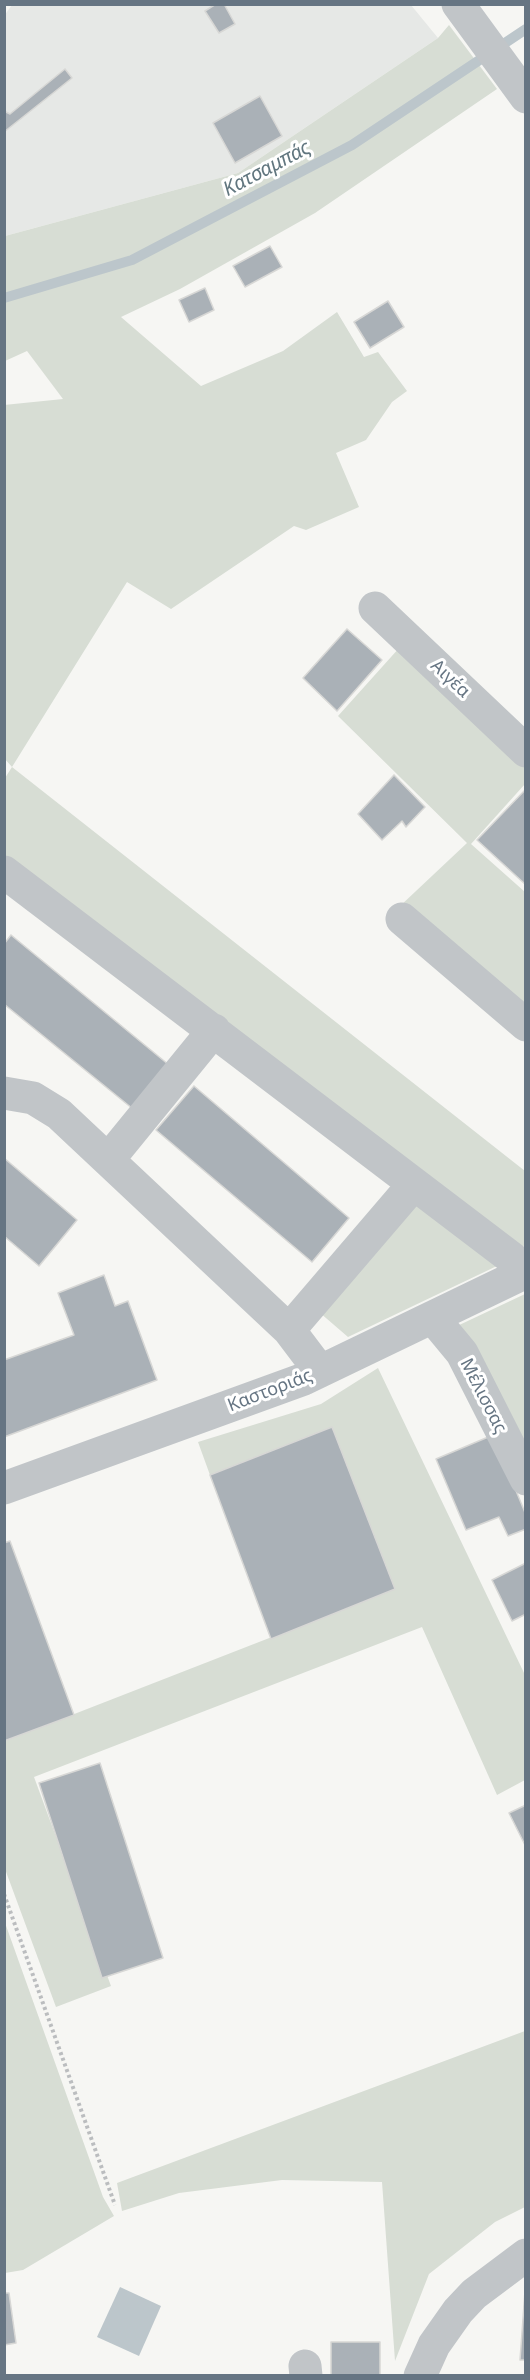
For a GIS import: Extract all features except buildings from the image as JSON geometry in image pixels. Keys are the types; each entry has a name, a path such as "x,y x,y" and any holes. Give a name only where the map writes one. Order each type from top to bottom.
{"street":[{"path":"458,4 525,97"},
{"name":"Αιγέα","path":"375,608 525,750"},
{"path":"4,872 214,1030 525,1271"},
{"path":"402,919 525,1025"},
{"path":"108,1160 214,1030"},
{"path":"4,1093 23,1095 42,1102 59,1114 289,1330 320,1371"},
{"path":"289,1330 414,1184"},
{"name":"Καστοριάς","path":"4,1488 320,1371 433,1318 525,1271"},
{"name":"Μέλισσας","path":"433,1318 462,1353 525,1479"},
{"path":"420,2376 434,2345 458,2311 481,2288 525,2254"}],"path":[{"path":"4,1894 115,2205"}],"shaded area":[{"path":"12,5 411,5 438,38 238,173 5,236 4,16"},
{"path":"449,25 497,89 315,213 180,289 121,317 201,386 283,351 337,312 364,357 378,352 407,391 392,402 366,440 336,453 359,507 306,530 294,526 171,609 127,582 12,767 4,758 4,405 63,399 27,351 5,361 5,236 238,173 438,38"},
{"path":"400,647 525,764 525,784 471,844 525,892 525,1014 399,907 467,843 338,716"},
{"path":"12,767 525,1171 525,1245 517,1250 5,863 5,778"},
{"path":"418,1195 499,1265 348,1337 319,1312"},
{"path":"525,1294 525,1455 455,1327"},
{"path":"378,1368 525,1675 525,1780 497,1795 422,1627 34,1777 111,1986 56,2007 5,1869 5,1741 395,1589 332,1427 210,1475 198,1442 321,1404"},
{"path":"4,1920 103,2197 114,2216 23,2270 5,2273"},
{"path":"525,2031 525,2207 495,2222 429,2274 395,2361 382,2182 282,2180 179,2193 122,2211 117,2183"},
{"path":"120,2287 161,2306 139,2356 97,2337"}],"waterway":[{"name":"Κατσαμπάς","path":"4,298 132,260 352,145 526,29"}]}
